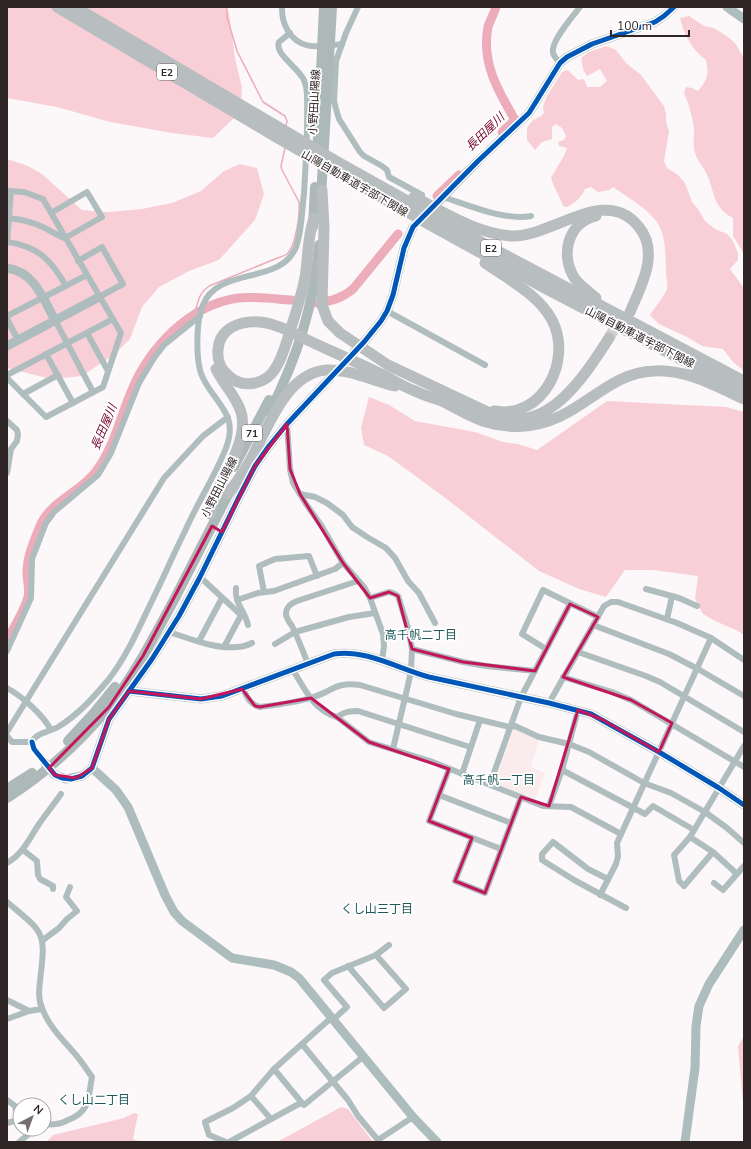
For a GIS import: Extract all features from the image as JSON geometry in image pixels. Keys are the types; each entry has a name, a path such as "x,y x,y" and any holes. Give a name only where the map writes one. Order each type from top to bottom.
{"highway":[{"name":"山陽自動車道宇部下関線","path":"57,7 278,133 744,381"},
{"name":"山陽自動車道宇部下関線","path":"75,7 278,133 313,147 430,226 539,285 744,392"},
{"path":"336,163 496,234 514,236 528,234 595,210 610,210 625,215 632,219 642,230 649,256 646,271 627,311 643,264 644,247 638,233 624,220 616,216 599,215 578,225 568,240 566,251 568,262 573,275 580,284 600,300 649,331"},
{"path":"210,514 214,498 238,443 243,424 238,404 220,378 214,363 213,348 216,338 219,332 228,323 234,320 247,316 268,318 413,391 480,418 499,423 522,424 544,417 558,409 577,391 599,362 612,339 578,383 562,400 548,410 530,417 510,419 496,416 388,365 332,325 325,315 321,294 324,227 322,190"},
{"path":"286,328 261,322 246,322 232,327 223,335 219,344 218,356 221,367 236,381 249,384 259,382 268,377 276,369 285,346 302,290 306,272 310,230 314,218"},
{"path":"430,226 524,290 543,308 551,319 557,332 560,350 557,369 548,386 538,397 529,404 511,411 500,412 480,408"},
{"path":"305,337 380,369 423,381"},
{"path":"228,494 249,463 280,404 293,386 308,375 327,370 341,371 413,391"},
{"path":"463,411 485,422 498,425 523,426 541,423 556,419 570,412 616,382 631,375 653,371 671,372 691,376 744,399"}],"main road":[{"name":"小野田山陽線","path":"7,798 24,787 88,730 109,707 126,682 162,623 283,386 299,346 310,306 317,267 322,190 326,45 322,24 324,7"},
{"name":"小野田山陽線","path":"7,789 47,765 94,713 124,675 155,621 269,400 290,350 308,286 314,218 318,110 332,7"}],"street":[{"path":"282,7 281,18 296,41 304,45 342,44"},
{"path":"358,7 336,61 334,101 339,119 364,156 387,170 389,177 440,200 506,216 523,218 530,216"},
{"path":"560,64 553,52 553,46 580,7"},
{"path":"440,200 529,113 560,64 567,56 592,44 656,22 674,7"},
{"path":"727,7 744,19"},
{"path":"32,742 37,736 51,730 73,716 111,676 129,648 225,450 230,433 228,417 200,371 198,352 200,316 202,305 206,298 220,285 278,266 287,260 296,247 302,214 306,167 307,95 306,87 301,75 292,64 279,53 279,42 290,33"},
{"path":"7,378 46,417 103,387 120,333 43,199 29,194 9,191 7,242 25,246 41,253 56,268 66,286"},
{"path":"8,218 36,224 60,237 65,238 102,217 88,192 51,213"},
{"path":"364,342 387,311 393,295 404,248 413,227"},
{"path":"7,346 123,284 102,247 78,261"},
{"path":"7,268 18,270 28,276 37,287 93,392"},
{"path":"18,340 7,318 87,275"},
{"path":"387,311 485,365"},
{"path":"7,651 31,598 32,559 46,523 54,512 98,475 111,453 139,383 154,358 164,345 200,316"},
{"path":"7,375 113,319"},
{"path":"87,332 108,371"},
{"path":"46,354 73,403"},
{"path":"23,394 58,375"},
{"path":"32,742 34,749 55,775 70,779 82,776 92,768 110,719 169,632 200,577 255,466 287,424 330,378"},
{"path":"7,732 164,478 203,436 228,417"},
{"path":"7,421 18,434 17,442 11,449 7,473"},
{"path":"287,424 290,469 293,482 321,525 343,564 364,586 370,598 383,634 384,646 382,661"},
{"path":"300,494 315,497 327,504 343,515 352,527 386,548 395,558 408,581 419,594 435,623"},
{"path":"212,526 222,532"},
{"path":"264,592 259,566 275,559 309,556 317,576"},
{"path":"237,600 264,592 274,591 335,569 343,564"},
{"path":"200,577 240,614 240,617 224,647"},
{"path":"308,664 295,632 287,618 286,612 292,603 358,581"},
{"path":"236,588 235,595 248,625"},
{"path":"646,589 672,596 697,606"},
{"path":"546,648 522,634 543,590 598,617"},
{"path":"370,598 389,592 398,596 408,628 412,649 411,672 393,749"},
{"path":"666,619 672,596"},
{"path":"199,641 222,598"},
{"path":"549,703 604,606 611,602 618,602 666,619 711,638 744,660"},
{"path":"490,784 521,697 570,604"},
{"path":"275,644 295,632 349,617 375,613"},
{"path":"593,625 669,654 744,696"},
{"path":"169,632 224,647 238,648 252,643"},
{"path":"600,895 616,864 618,856 617,843 711,638"},
{"path":"412,649 463,662 535,671"},
{"path":"129,691 201,699 222,696 334,654 342,652 362,654 411,672 578,710 601,719 719,788 744,805"},
{"path":"578,652 646,676 685,696 744,732"},
{"path":"293,670 311,698 324,711 331,715 337,716 369,742 393,749 490,784 543,806 571,807 621,834"},
{"path":"564,677 612,692 631,700 744,767"},
{"path":"243,688 250,702 260,708 311,698 344,684 360,685 456,714 510,727 515,726 539,737 570,744 589,752 644,783 671,793 705,812 744,843"},
{"path":"7,688 17,694 46,721 51,730"},
{"path":"549,806 570,744 578,710"},
{"path":"337,716 343,712 358,712 470,747"},
{"path":"462,774 480,720"},
{"path":"7,736 12,742 32,742"},
{"path":"713,852 684,886 679,881 674,855 690,837 744,746"},
{"path":"92,768 116,790 128,806 165,895 174,912 182,921 223,953 232,958 274,966 291,972 299,978 308,987 413,1117 437,1142"},
{"path":"449,769 429,821 501,849"},
{"path":"562,770 645,814 653,806 694,830"},
{"path":"7,863 23,850 39,824 61,794"},
{"path":"439,795 511,823"},
{"path":"472,838 455,881 485,893 521,797"},
{"path":"690,837 713,852 737,874"},
{"path":"608,879 588,869 553,842 542,854 542,860 600,895 626,908"},
{"path":"23,850 37,861 38,875 40,879 54,886 53,889"},
{"path":"714,883 723,890 744,866"},
{"path":"43,940 59,928 67,918 74,915 77,911 66,897 70,887"},
{"path":"7,902 33,924 40,932 44,949 39,992 39,1000 42,1009 54,1031 92,1077 86,1108 82,1113 60,1124 52,1124"},
{"path":"685,1142 695,1068 696,1026 699,1006 709,984 744,930"},
{"path":"364,1056 304,1105 302,1103 228,1142 209,1135 205,1122 251,1096 274,1069 347,1007 324,980 332,973 376,955 389,945"},
{"path":"348,966 384,1008 406,989 376,955"},
{"path":"7,1000 29,1011"},
{"path":"7,1018 29,1011 42,1009"},
{"path":"302,1044 378,1140 413,1117"},
{"path":"274,1069 302,1103"},
{"path":"251,1096 271,1119"}],"highlighted area":[{"path":"287,424 290,469 300,494 343,563 370,598 389,592 398,596 412,649 463,662 535,671 570,604 598,617 563,677 631,700 672,723 659,752 601,719 578,710 549,806 521,797 485,893 455,881 472,838 429,821 449,769 369,742 311,698 260,707 255,706 242,689 201,699 129,691 109,719 92,768 76,778 55,775 49,768 109,707 143,656 212,526 222,532 255,466"}],"shaded area":[{"path":"7,7 51,7 56,12 66,7 226,7 229,14 235,58 242,88 241,105 235,117 213,138 172,133 110,122 57,107 7,98"},
{"path":"689,16 704,26 714,28 728,37 735,43 744,58 744,254 733,236 733,218 720,208 714,196 708,176 695,153 694,128 689,106 684,93 686,87 698,91 706,80 707,69 706,60 697,52 686,36 680,18"},
{"path":"606,46 616,50 626,63 641,75 664,106 669,131 664,161 667,168 678,175 685,183 692,202 705,221 715,229 727,234 733,241 738,253 738,260 730,269 744,288 744,371 733,362 723,349 702,346 659,324 650,315 667,289 664,241 660,228 653,217 642,207 613,187 609,190 598,192 591,187 585,189 576,201 567,207 563,206 551,178 567,148 559,146 558,142 564,140 566,136 562,128 556,124 552,127 552,139 542,142 535,150 527,140 527,128 532,121 544,113 543,106 547,96 562,72 568,70 578,80 583,79 587,87 600,87 607,81 600,69 587,76 583,69 581,58 589,52"},
{"path":"7,159 28,166 42,174 82,210 108,212 142,209 172,203 201,191 224,171 240,164 257,168 264,194 255,220 219,260 189,271 159,287 142,307 130,339 115,354 82,376 51,379 7,368"},
{"path":"369,397 389,405 415,421 475,432 503,442 518,444 537,450 607,401 726,407 744,412 744,635 703,614 695,599 698,576 653,570 625,570 606,597 579,589 539,571 444,497 388,456 364,445 361,428"},
{"path":"514,728 539,739 531,767 545,773 535,800 495,783"},
{"path":"744,1036 744,1114 738,1046"},
{"path":"341,1107 348,1109 373,1142 277,1142"},
{"path":"134,1113 138,1114 133,1139 141,1142 46,1142 53,1135 124,1118"}],"waterway":[{"path":"227,7 227,17 237,51 263,102 285,116 287,121 286,126"},
{"name":"長田屋川","path":"496,7 488,27 486,40 489,64 497,87 515,120 502,132"},
{"path":"193,315 200,296 209,286 284,256 290,250 297,230 299,202 282,170 281,166 285,148"},
{"name":"長田屋川","path":"437,196 459,175"},
{"name":"長田屋川","path":"314,303 335,299 353,289 398,234"},
{"name":"長田屋川","path":"7,641 22,613 28,597 28,561 40,526 51,509 91,478 103,461 108,452 131,392 148,360 160,345 187,319 203,309 220,302 245,297 292,300"}],"tunnel":[{"path":"609,338 625,310"},
{"path":"334,374 363,342"}],"cycle path":[{"path":"32,742 34,749 55,775 62,778 71,779 82,776 92,768 109,719 152,659 179,616 255,466 287,424 364,342 387,311 393,295 404,248 413,227 478,161 529,113 560,63 567,57 592,44 655,22 674,7"},
{"path":"129,691 201,699 222,696 334,654 358,654 429,677 549,703 591,714 659,752 744,805"}],"district":[{"name":"高千帆二丁目","path":"421,635"},
{"name":"高千帆一丁目","path":"499,780"},
{"name":"くし山三丁目","path":"377,909"},
{"name":"くし山二丁目","path":"94,1100"}]}
